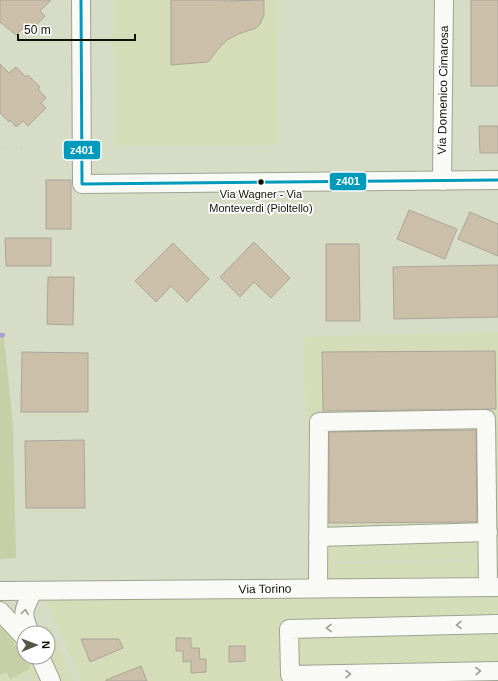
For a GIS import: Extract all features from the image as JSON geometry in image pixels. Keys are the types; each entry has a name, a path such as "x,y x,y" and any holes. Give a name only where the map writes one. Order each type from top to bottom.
{"street":[{"path":"81,0 82,184 498,180"},
{"name":"Via Domenico Cimarosa","path":"442,181 444,0"},
{"path":"318,588 319,422 486,419 488,560 493,587"},
{"path":"318,536 488,532"},
{"name":"Via Torino","path":"0,591 493,587"},
{"path":"27,625 24,614 33,591"},
{"path":"0,611 16,628"},
{"path":"498,624 289,629 290,678 498,671"},
{"path":"44,665 51,681"}],"path":[{"path":"0,149 82,146"},
{"path":"318,563 488,560"}],"shaded area":[{"path":"113,0 277,0 278,145 114,146"},
{"path":"498,332 498,681 81,681 43,592 318,588 318,422 306,421 303,337"},
{"path":"0,337 4,337 13,426 16,558 0,559"},
{"path":"0,621 34,625 16,625 16,665 56,665 56,639 74,681 0,681"},
{"path":"0,626 16,645 16,665 30,665 28,670 10,679 7,672 0,675"}],"building":[{"path":"0,0 51,0 40,11 45,16 27,35 22,29 16,35 0,22"},
{"path":"171,0 264,0 264,15 260,24 256,28 238,34 227,40 208,62 171,65"},
{"path":"471,0 498,0 498,86 471,86"},
{"path":"0,64 9,73 16,67 26,77 28,75 40,87 38,89 46,98 41,103 46,108 28,126 23,121 16,127 10,120 9,122 0,113"},
{"path":"479,126 498,126 498,153 480,153"},
{"path":"46,180 71,180 71,229 46,229"},
{"path":"409,210 457,229 445,259 397,239"},
{"path":"470,212 498,224 498,256 458,239"},
{"path":"5,238 51,238 51,266 6,266"},
{"path":"254,242 290,278 271,298 254,282 240,297 220,277"},
{"path":"173,243 209,279 187,302 171,286 156,302 135,281"},
{"path":"326,244 359,244 360,321 326,321"},
{"path":"498,265 498,317 394,319 393,267"},
{"path":"48,277 74,277 73,325 47,324"},
{"path":"495,351 496,409 323,411 322,352"},
{"path":"22,352 88,353 88,412 21,412"},
{"path":"476,430 477,522 329,523 329,432"},
{"path":"84,440 85,508 26,508 25,441"},
{"path":"176,638 191,638 191,648 199,648 200,659 206,659 206,672 191,673 191,661 183,662 183,651 176,651"},
{"path":"81,639 119,639 123,648 90,662"},
{"path":"229,646 245,646 245,661 229,662"},
{"path":"141,666 147,681 106,681 106,680"}],"transit line":[{"name":"z401","path":"81,0 82,184 498,180"}],"place":[{"name":"Via Wagner - Via Monteverdi (Pioltello)","path":"261,182"}]}
